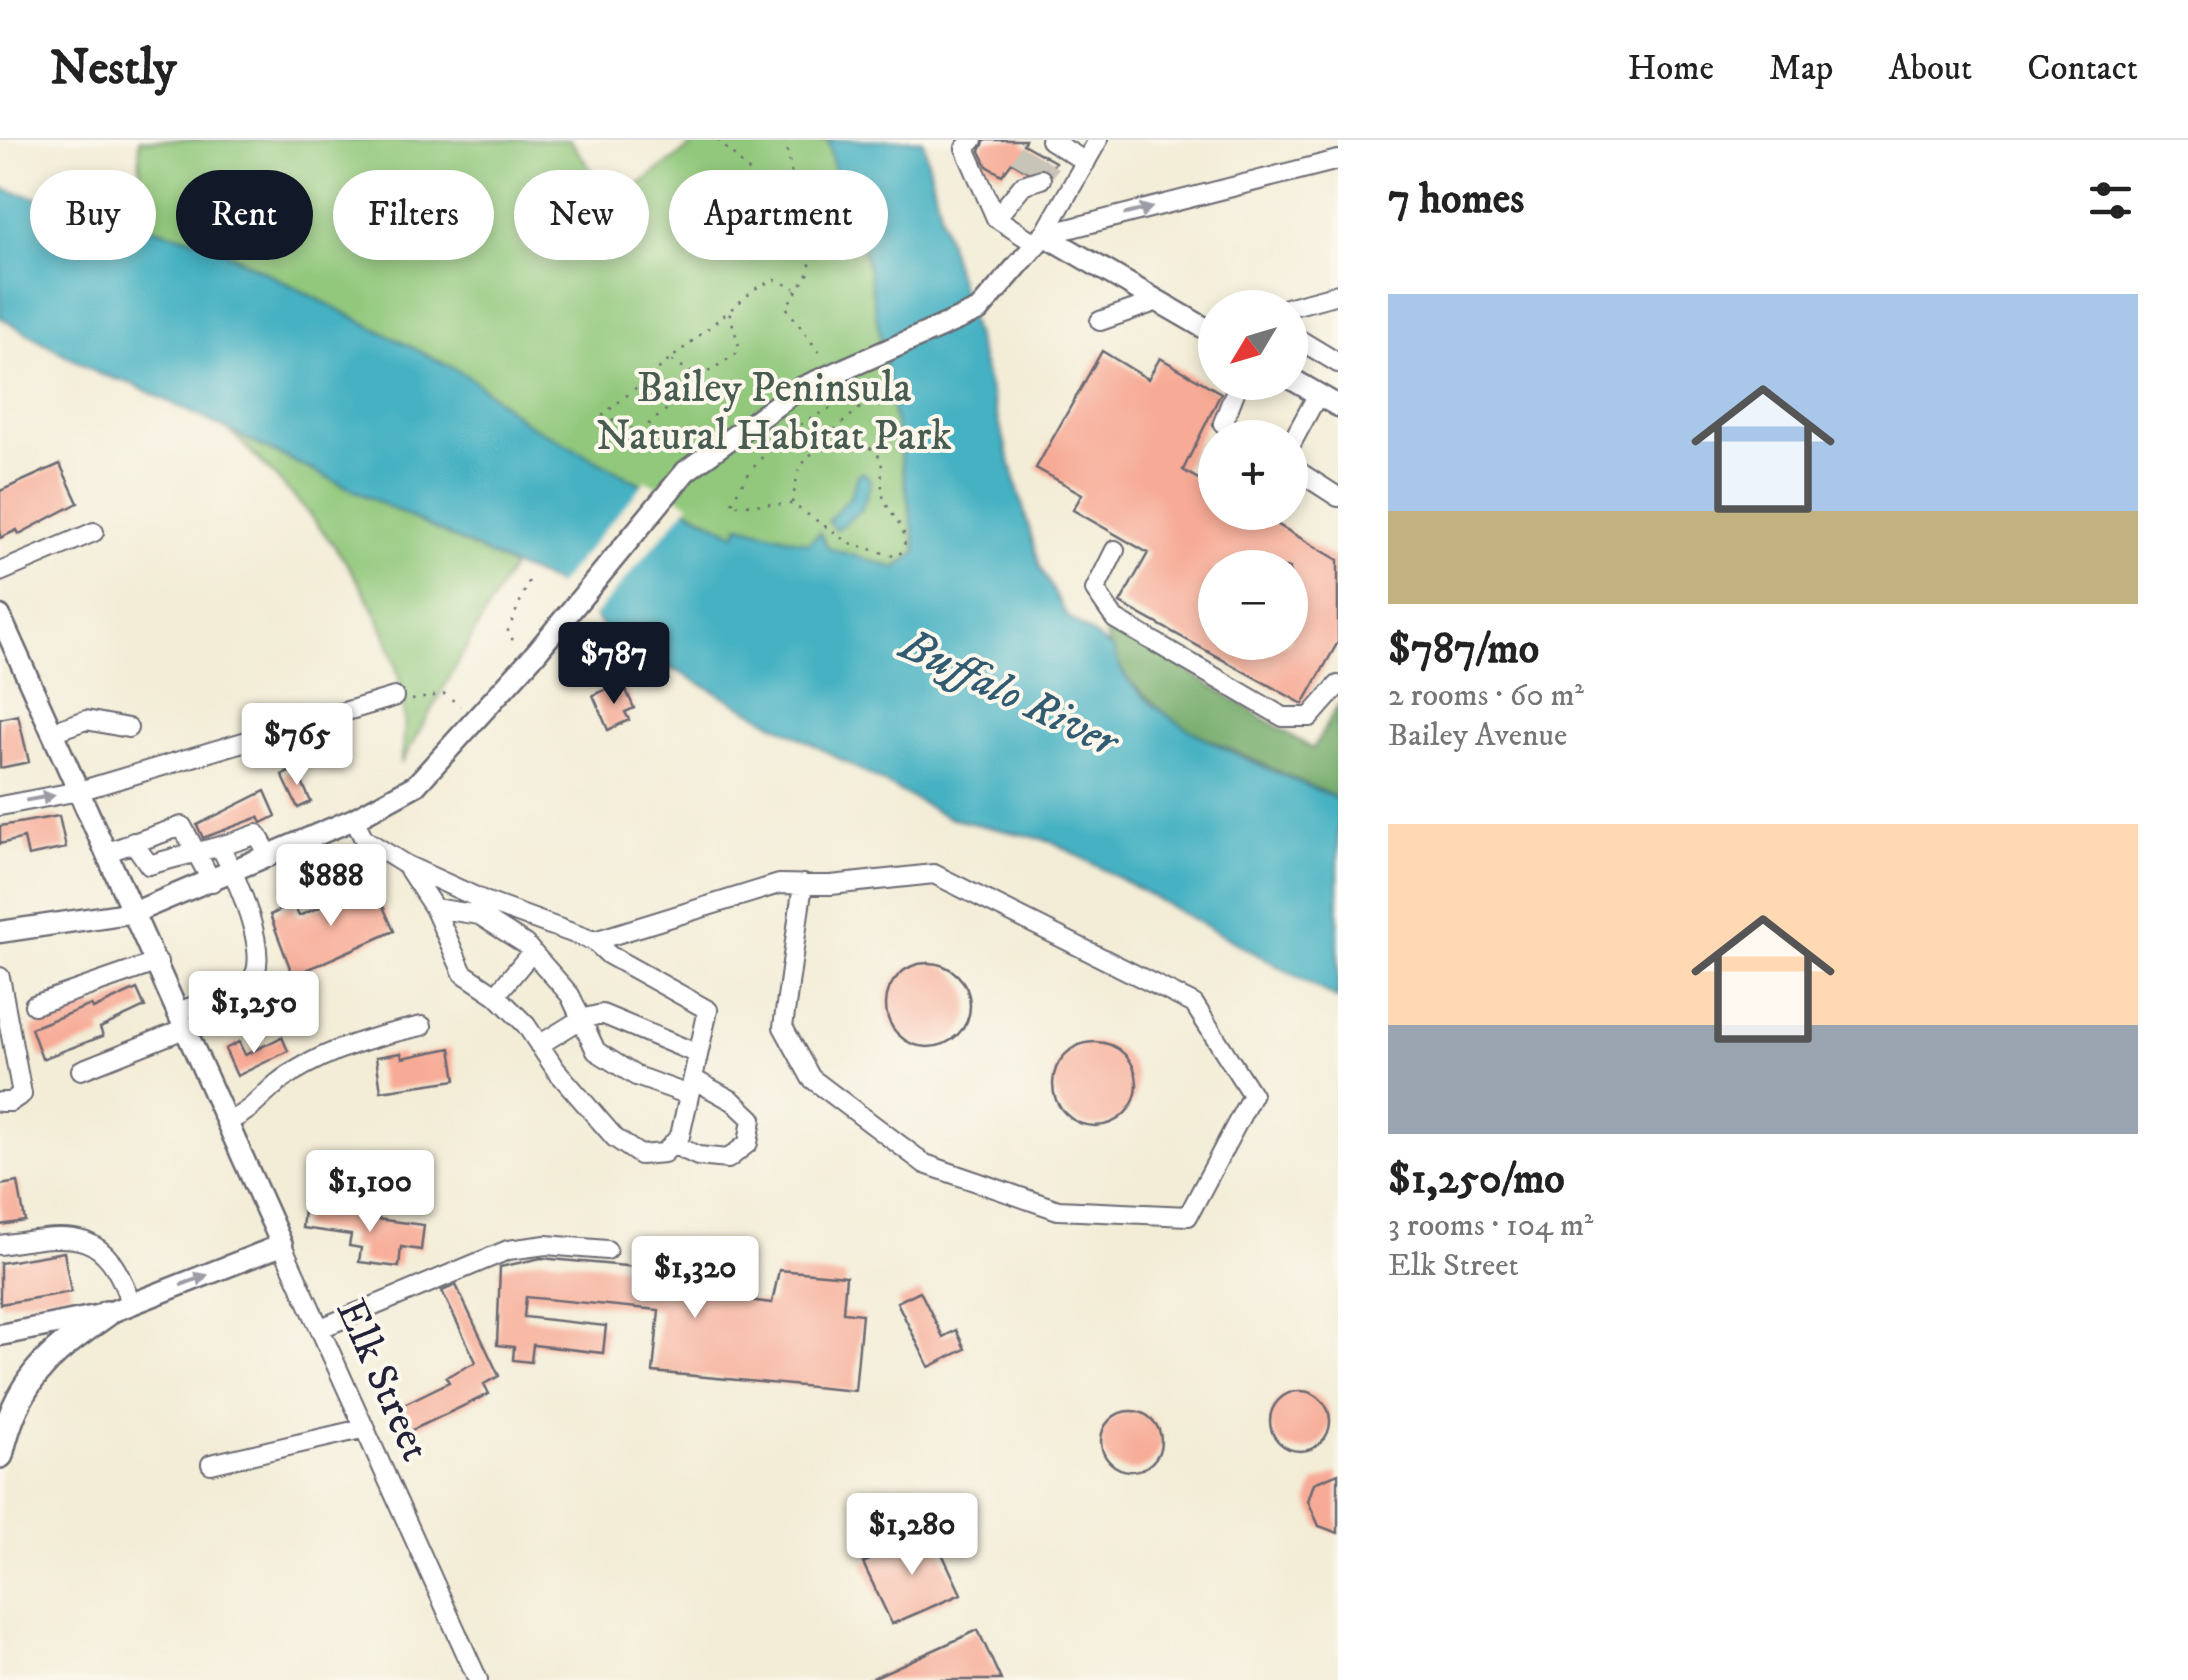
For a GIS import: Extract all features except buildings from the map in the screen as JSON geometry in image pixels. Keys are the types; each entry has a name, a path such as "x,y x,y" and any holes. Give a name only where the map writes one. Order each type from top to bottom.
{"highway":[{"path":"0,1455 8,1421 31,1374 118,1310"}],"main road":[{"path":"0,932 135,912 386,804 433,769 686,471 744,424 798,388 980,310 1040,239 1198,322"},
{"path":"1308,388 1338,406"},
{"name":"Elk Street","path":"0,616 282,1246"},
{"path":"0,1335 118,1310 282,1246"}],"street":[{"path":"973,140 965,148 996,218 1040,239 1338,160"},
{"path":"1040,239 1098,140"},
{"path":"1044,146 1086,162"},
{"path":"996,218 1028,175"},
{"path":"1308,302 1338,294"},
{"path":"1100,321 1158,301"},
{"path":"1308,345 1338,363"},
{"path":"1304,420 1318,394"},
{"path":"1308,478 1338,497"},
{"path":"0,572 94,532"},
{"path":"1114,550 1095,590 1115,619 1282,716 1310,717 1338,685"},
{"path":"0,806 79,791 394,697"},
{"path":"52,732 86,720 128,728"},
{"path":"354,820 364,839 406,865 488,902 594,941 609,956 708,1010 680,1136 664,1154 640,1155 615,1138 496,995 463,973 434,908 406,865"},
{"path":"108,852 182,826 212,882"},
{"path":"134,842 149,865 222,848 257,834 270,857"},
{"path":"80,1070 184,1020 253,978 260,960 234,872 222,848"},
{"path":"594,941 778,884 934,874 1194,1004 1252,1096 1188,1216 1058,1210 925,1164 811,1078 783,1027 804,884"},
{"path":"434,908 479,915 532,952 570,995 596,1051 636,1076 691,1087 733,1101 752,1118 748,1142 728,1159 698,1156 672,1144"},
{"path":"496,995 532,952"},
{"path":"34,1005 158,962"},
{"path":"0,977 22,1094 10,1102 0,1102"},
{"path":"539,1045 581,1019 602,1014 698,1054"},
{"path":"229,1122 253,1111 278,1083 316,1060 358,1040 422,1026"},
{"path":"0,1245 64,1235 87,1240 107,1253 118,1310"},
{"path":"321,1328 508,1250 546,1245 606,1250"},
{"name":"Elk Street","path":"282,1246 478,1680"},
{"path":"211,1464 366,1428"}],"path":[{"path":"718,140 748,170"},
{"path":"785,140 791,170"},
{"path":"809,260 811,270 786,306 821,355"},
{"path":"651,376 670,406 640,432 603,415 760,286 775,280 796,288"},
{"path":"671,360 700,378 736,354 738,346 729,311"},
{"path":"792,504 799,468 828,434 866,403 864,400 804,418 766,455 731,505 792,504 850,543 884,556 897,557 904,550 902,523 882,494 880,458 868,446 828,434"},
{"path":"803,410 804,418"},
{"path":"513,640 506,633 530,578"},
{"path":"394,697 403,703 446,694 460,706"}],"green space":[{"name":"Bailey Peninsula Natural Habitat Park","path":"139,140 570,140 591,170 514,170 514,260 649,260 649,177 700,140 828,140 835,170 669,170 669,260 866,260 917,552 896,568 740,525 735,534 525,422 468,376 242,260 313,260 313,170 176,170 176,234 156,229 156,170 140,170"},
{"path":"230,431 512,566 401,764 404,715 397,668 381,623 358,580 329,539"},
{"path":"1109,622 1313,749 1338,705 1338,799 1174,723 1117,669 1105,631"}],"water":[{"name":"Buffalo River","path":"828,140 923,140 944,228 1040,567 1067,616 1114,650 1124,675 1145,698 1174,720 1244,758 1338,799 1338,999 1051,841 949,818 677,671 610,644 594,615 558,585 130,383 99,374 0,317 0,188 30,196 30,260 156,260 156,229 176,234 176,260 241,260 468,376 525,422 735,534 740,525 808,543 820,533 828,548 896,568 917,552 866,260 888,260 888,170 835,170"},
{"path":"863,472 871,481 862,509 836,530 828,521 849,498"}],"pier":[{"path":"646,480 690,504 594,616 555,588"}],"tunnel":[{"path":"1019,166 1030,148"},
{"path":"1030,172 1040,154"},
{"path":"1041,179 1052,160"}]}
